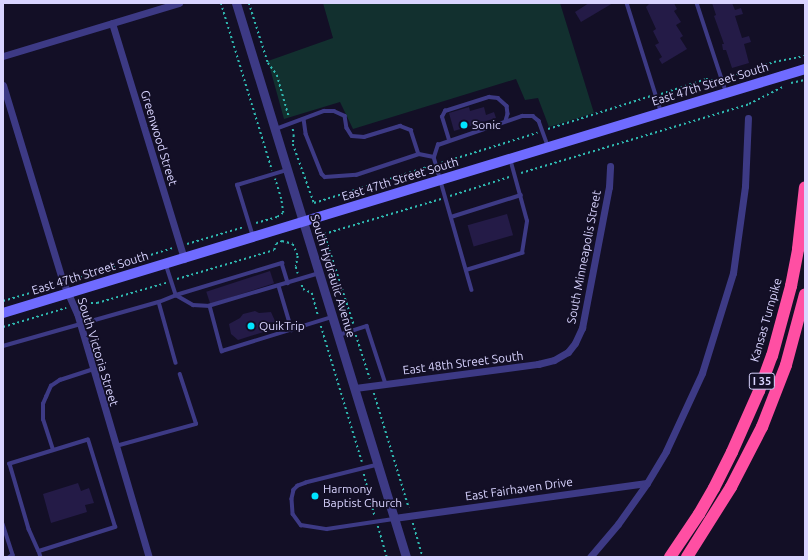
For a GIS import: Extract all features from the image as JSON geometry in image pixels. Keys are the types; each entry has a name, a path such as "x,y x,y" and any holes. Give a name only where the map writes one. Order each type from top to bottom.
{"highway":[{"name":"Kansas Turnpike","path":"670,557 699,514 714,488 759,391 774,349 791,286 798,249 805,187"},
{"name":"I 35","path":"687,557 731,487 762,427 786,365 805,294"}],"main road":[{"name":"East 47th Street South","path":"3,313 805,69"}],"street":[{"path":"3,56 179,3"},
{"name":"South Hydraulic Avenue","path":"236,3 406,557"},
{"name":"Greenwood Street","path":"112,23 184,259"},
{"name":"South Victoria Street","path":"3,85 64,282 80,324 149,557"},
{"path":"590,557 618,524 647,483 666,451 698,385 733,273 745,186 748,118"},
{"name":"South Minneapolis Street","path":"570,349 575,343 582,328 609,187 610,166"},
{"name":"East 48th Street South","path":"355,388 538,364 559,358 570,349"},
{"name":"East Fairhaven Drive","path":"394,518 647,483"}],"lane":[{"path":"628,3 662,112"},
{"path":"697,3 726,92"},
{"path":"449,140 442,117 445,111 489,97 498,98 507,106 508,114 506,121"},
{"path":"275,129 324,111 334,111 345,116 347,128 352,136 364,137 400,126 411,130 419,154"},
{"path":"472,290 434,157 438,145 522,116 533,116 539,121 548,147"},
{"path":"304,119 306,134 325,178 356,175 419,154 434,157"},
{"path":"466,270 522,253 527,221 510,159"},
{"path":"253,238 237,185 288,170"},
{"path":"451,217 521,195"},
{"path":"3,346 159,302 224,280 233,280 261,272 282,263 288,283"},
{"path":"166,264 176,295 192,305 210,306 219,301 266,287 278,286 319,273"},
{"path":"224,280 225,285"},
{"path":"214,283 215,288"},
{"path":"278,286 292,330"},
{"path":"159,302 176,363"},
{"path":"210,306 222,351 333,317"},
{"path":"339,336 367,326 386,384"},
{"path":"53,450 43,420 42,404 51,386 60,380 93,369"},
{"path":"116,446 196,424 180,375"},
{"path":"39,551 115,527 88,440 10,464 29,529 41,557"},
{"path":"378,465 298,486 294,490 292,499 293,514 301,525 327,529 394,518"},
{"path":"3,524 13,555 10,557"}],"path":[{"path":"3,301 249,226 277,217 282,213 281,199 274,174 221,3"},
{"path":"249,3 268,63 277,75 294,135 293,144 314,203 706,79 714,82 774,62 805,56"},
{"path":"423,557 355,330 324,234 750,104 786,85 805,80"},
{"path":"3,327 84,301 97,303 274,250 276,244 282,241 293,244 298,256 296,267 300,279 304,289 312,293 387,557"}],"green space":[{"path":"323,3 560,3 594,113 549,127 538,98 525,100 516,79 353,129 340,102 284,119 268,61 333,38"}],"building":[{"path":"589,3 613,3 581,22 575,12"},
{"path":"650,3 674,3 677,9 674,11 681,22 676,25 683,36 680,38 687,49 662,64 659,59 662,57 655,45 659,43 653,31 656,29 646,7"},
{"path":"712,3 732,3 735,10 741,8 743,14 735,16 742,38 749,36 751,42 744,44 749,63 732,68 726,50 723,50 722,44 724,44 714,16 716,15"},
{"name":"Sonic","path":"469,107 470,111 484,107 486,115 494,112 496,118 454,131 449,113"},
{"path":"507,214 513,235 474,246 468,225"},
{"path":"270,271 274,283 210,304 206,292"},
{"name":"QuikTrip","path":"255,311 259,313 271,312 275,321 273,329 238,340 231,334 229,324 240,318 243,314"},
{"path":"78,483 81,491 89,488 94,503 85,505 87,512 51,523 43,494"}],"place":[{"name":"Sonic","path":"464,125"},
{"name":"QuikTrip","path":"251,326"},
{"name":"Harmony Baptist Church","path":"315,496"}]}
